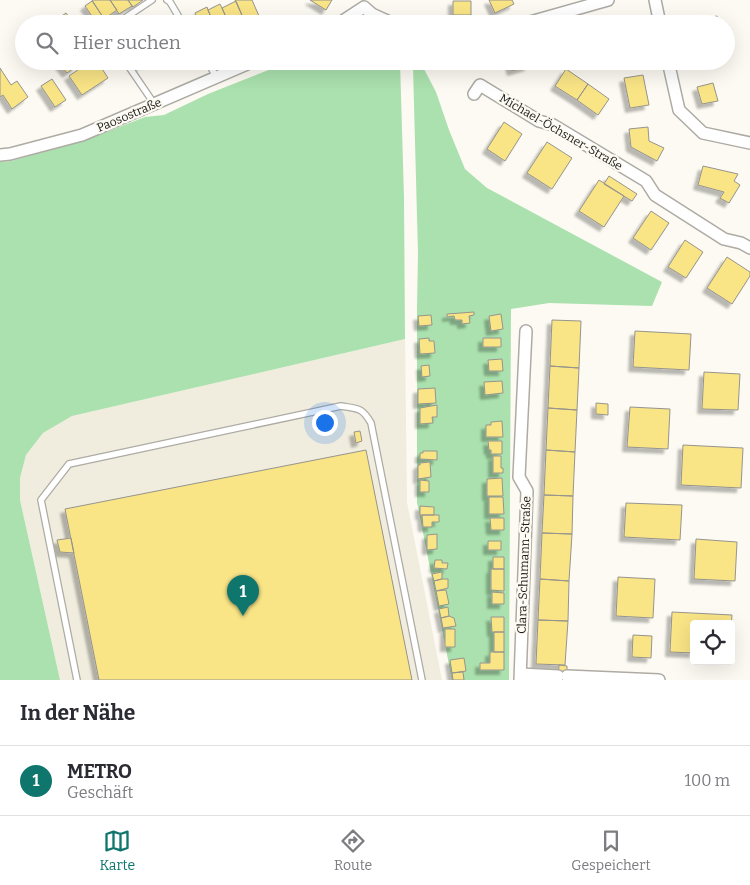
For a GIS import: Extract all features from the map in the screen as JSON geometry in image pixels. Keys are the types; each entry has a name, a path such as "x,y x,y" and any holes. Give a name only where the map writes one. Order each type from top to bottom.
{"street":[{"path":"555,15 608,0"},
{"path":"655,0 658,15"},
{"path":"349,15 363,4 374,15"},
{"name":"Paosostraße","path":"0,155 82,135 234,70"},
{"path":"670,70 679,110 703,133 750,143"},
{"name":"Michael-Öchsner-Straße","path":"474,94 480,85 539,121 553,125 646,181 655,196 724,239 741,243 750,248"},
{"name":"Clara-Schumann-Straße","path":"521,677 527,491 519,477 526,331"},
{"path":"521,677 563,676 659,680"}],"lane":[{"path":"130,15 152,0"},
{"path":"167,0 178,15"},
{"path":"131,70 155,105"},
{"path":"212,70 217,78"},
{"path":"77,680 41,500 69,464 341,406 365,412 371,423 422,680"}],"shaded area":[{"path":"405,339 407,502 442,680 60,680 20,500 20,478 26,455 43,433 72,416"}],"green space":[{"path":"268,70 400,70 405,339 72,416 43,433 26,455 20,478 20,500 60,680 0,680 0,162 11,161 83,141 145,117 164,115 208,94"},
{"path":"413,70 425,70 436,92 465,169 487,188 662,282 652,306 549,303 511,309 509,680 452,680 417,502 418,253"}],"building":[{"path":"92,0 110,0 117,10 110,15 101,15"},
{"path":"110,0 128,0 132,6 119,14"},
{"path":"128,0 143,0 133,7"},
{"path":"235,0 252,0 259,15 242,15"},
{"path":"310,0 332,0 326,10"},
{"path":"489,0 512,0 514,4 495,13"},
{"path":"92,1 102,15 91,15 85,6"},
{"path":"236,1 242,15 225,15 222,8"},
{"path":"453,1 471,1 471,15 453,15"},
{"path":"220,4 225,15 210,15 208,10"},
{"path":"207,7 210,15 196,15 195,13"},
{"path":"0,68 11,85 17,81 28,97 12,109 3,95 0,97"},
{"path":"78,70 103,70 108,78 82,95 69,76"},
{"path":"565,70 588,84 577,100 555,86"},
{"path":"643,75 649,105 630,108 624,78"},
{"path":"52,79 66,100 55,107 41,86"},
{"path":"713,83 718,101 702,104 697,87"},
{"path":"588,84 609,99 598,115 577,100"},
{"path":"504,122 522,134 505,161 487,149"},
{"path":"648,127 649,141 664,148 657,161 631,147 629,129"},
{"path":"547,142 572,158 552,189 527,173"},
{"path":"703,166 738,174 734,181 740,185 729,203 720,198 724,192 698,185"},
{"path":"609,176 637,194 632,201 604,184"},
{"path":"599,180 624,196 604,227 579,211"},
{"path":"651,211 669,223 651,250 633,238"},
{"path":"685,240 703,252 686,278 668,267"},
{"path":"727,257 750,272 750,276 732,304 707,288"},
{"path":"474,312 474,315 469,316 470,323 462,324 462,320 455,320 454,316 447,317 447,314"},
{"path":"501,314 503,329 491,331 489,316"},
{"path":"431,315 432,325 419,326 418,316"},
{"path":"552,320 581,321 579,368 550,366"},
{"path":"635,331 691,334 689,370 633,367"},
{"path":"429,338 429,341 434,341 435,353 420,354 419,339"},
{"path":"483,338 501,338 501,347 483,347"},
{"path":"502,359 503,371 489,371 488,360"},
{"path":"429,365 430,376 422,377 421,366"},
{"path":"550,366 579,368 577,410 548,408"},
{"path":"704,372 740,374 738,410 702,409"},
{"path":"502,381 503,393 485,395 484,382"},
{"path":"435,388 436,403 418,404 418,389"},
{"path":"596,403 608,404 608,415 596,414"},
{"path":"437,405 437,417 432,417 433,423 420,424 420,408"},
{"path":"630,407 670,409 668,449 627,447"},
{"path":"548,408 577,410 575,452 546,450"},
{"path":"502,421 503,437 486,437 486,425 491,425 491,422"},
{"path":"360,431 362,441 356,443 354,432"},
{"path":"488,441 502,441 502,454 491,454"},
{"path":"683,445 743,448 741,488 681,485"},
{"path":"366,450 412,680 99,680 65,509"},
{"path":"546,450 575,452 573,496 544,495"},
{"path":"423,451 437,451 437,460 420,459 420,453 423,453"},
{"path":"493,456 501,456 503,473 493,473"},
{"path":"430,462 431,477 418,479 418,465"},
{"path":"502,478 503,496 487,496 487,479"},
{"path":"420,480 429,481 429,492 420,492"},
{"path":"544,495 573,496 572,534 542,533"},
{"path":"489,497 503,497 504,514 489,514"},
{"path":"626,503 682,505 680,540 624,537"},
{"path":"420,506 434,507 434,515 420,515"},
{"path":"422,515 439,515 439,522 432,522 432,527 423,527"},
{"path":"490,518 504,518 504,530 491,530"},
{"path":"542,533 572,534 569,581 540,579"},
{"path":"437,534 437,549 427,550 427,535"},
{"path":"71,538 74,553 60,552 57,540"},
{"path":"696,539 737,542 735,581 694,579"},
{"path":"488,541 501,541 501,550 488,550"},
{"path":"493,557 504,557 504,569 493,569"},
{"path":"435,560 442,560 442,563 448,563 447,569 434,568"},
{"path":"491,569 504,569 504,591 491,590"},
{"path":"442,572 442,579 434,581 432,574"},
{"path":"618,577 655,579 653,618 616,616"},
{"path":"448,579 448,588 436,591 434,581"},
{"path":"540,579 569,581 568,621 538,620"},
{"path":"446,590 449,604 439,606 436,591"},
{"path":"492,592 504,593 504,604 492,604"},
{"path":"448,607 449,616 441,618 439,609"},
{"path":"672,612 732,615 732,620 690,620 690,653 670,652"},
{"path":"449,616 454,618 456,626 443,628 441,618"},
{"path":"491,617 504,617 504,632 492,632"},
{"path":"538,620 568,621 565,665 536,664"},
{"path":"445,629 455,629 455,647 445,647"},
{"path":"494,632 504,632 504,652 494,652"},
{"path":"633,635 652,636 651,658 632,657"},
{"path":"490,652 504,652 504,670 480,670 480,663 490,663"},
{"path":"464,658 466,671 452,673 450,660"},
{"path":"559,665 567,666 567,680 558,680"},
{"path":"463,672 464,680 453,680 452,673"}],"place":[{"name":"METRO","path":"243,616"}]}
